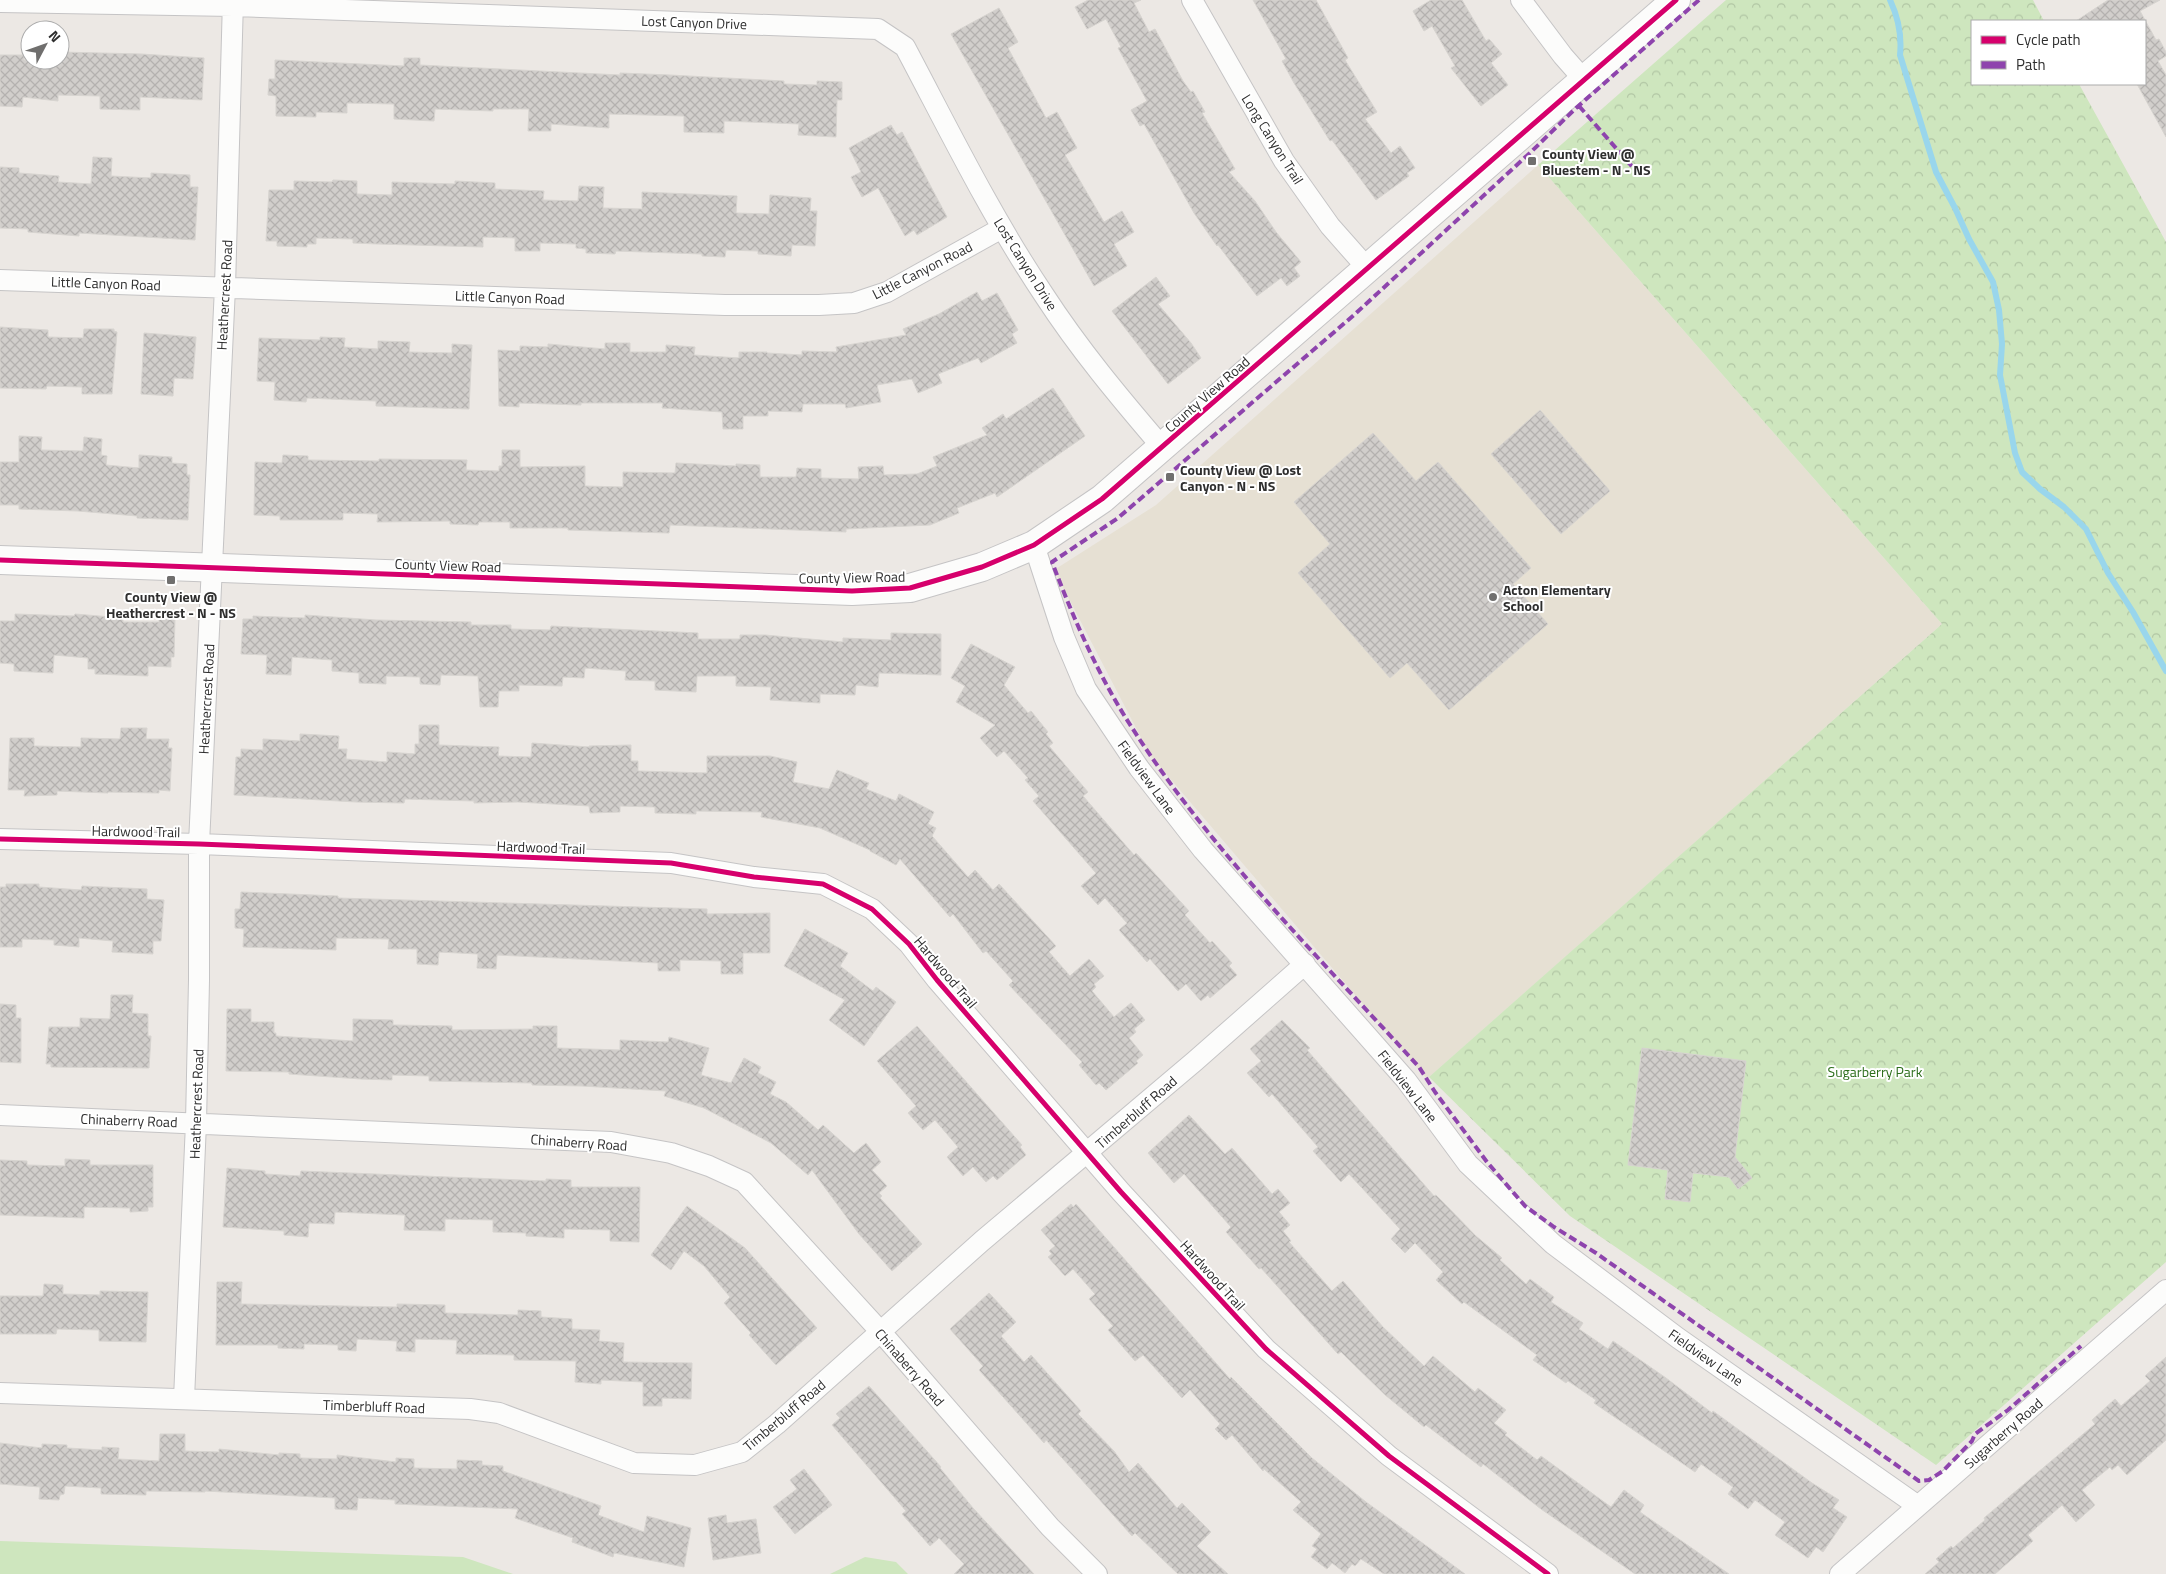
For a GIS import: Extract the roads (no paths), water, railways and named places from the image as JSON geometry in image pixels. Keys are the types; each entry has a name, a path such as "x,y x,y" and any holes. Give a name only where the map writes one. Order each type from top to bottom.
{"street":[{"name":"Long Canyon Trail","path":"1192,0 1284,161 1330,226 1368,269"},
{"path":"1521,0 1563,56 1585,81"},
{"name":"County View Road","path":"0,560 852,591 910,588 982,567 1034,545 1102,499 1676,0"},
{"name":"Lost Canyon Drive","path":"0,2 233,3 878,29 905,46 1002,228 1043,294 1078,344 1162,447"},
{"name":"Heathercrest Road","path":"184,1399 196,1123 199,844 225,286 233,3"},
{"name":"Little Canyon Road","path":"0,280 819,306 854,303 887,292 1002,228"},
{"name":"Fieldview Lane","path":"1034,545 1064,637 1086,688 1139,768 1194,839 1406,1080 1468,1164 1553,1244 1678,1338 1918,1506"},
{"name":"Hardwood Trail","path":"0,839 199,844 672,863 754,877 823,884 872,909 909,944 937,980 1121,1192 1266,1350 1389,1456 1548,1574"},
{"name":"Timberbluff Road","path":"0,1393 470,1409 499,1414 634,1463 695,1465 742,1452 777,1424 880,1331 1305,964"},
{"name":"Chinaberry Road","path":"0,1115 611,1142 671,1153 709,1166 744,1182 880,1331 1050,1527 1097,1574"},
{"name":"Sugarberry Road","path":"1840,1574 2166,1290"}],"waterway":[{"path":"1890,0 1899,27 1900,55 1936,172 1969,239 1993,282 1999,310 2002,344 2000,375 2015,453 2022,472 2040,489 2064,507 2086,529 2108,573 2133,612 2166,671"}],"place":[{"name":"County View @ Bluestem - N - NS","path":"1532,161"},
{"name":"County View @ Lost Canyon - N - NS","path":"1170,477"},
{"name":"County View @ Heathercrest - N - NS","path":"171,580"},
{"name":"Acton Elementary School","path":"1493,597"}],"park label":[{"name":"Sugarberry Park","path":"1875,1071"}]}
